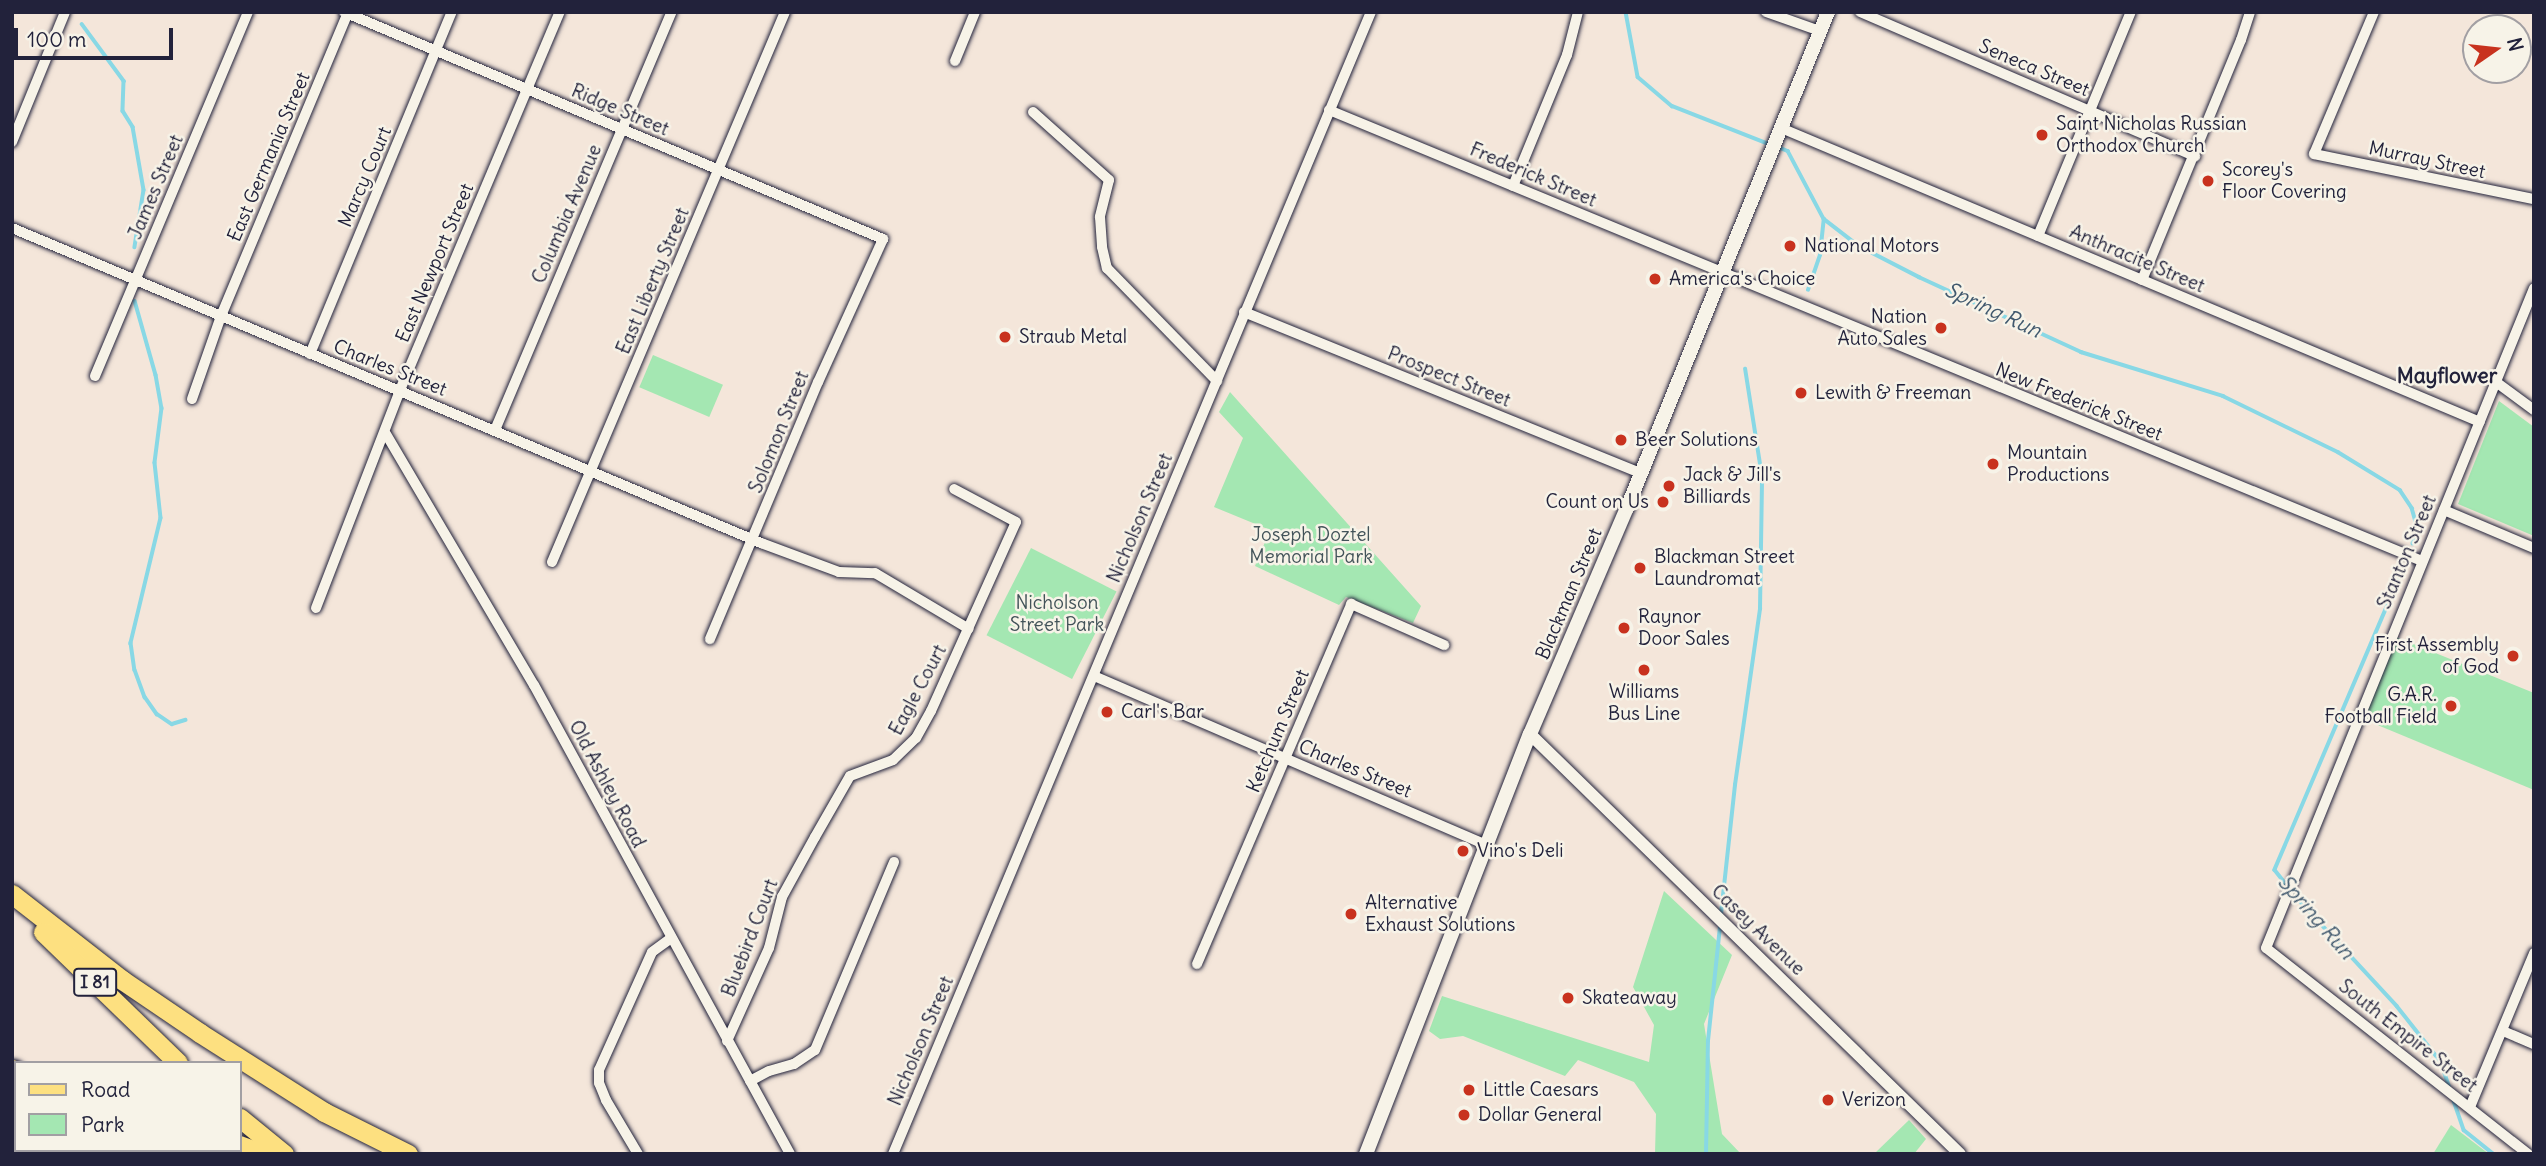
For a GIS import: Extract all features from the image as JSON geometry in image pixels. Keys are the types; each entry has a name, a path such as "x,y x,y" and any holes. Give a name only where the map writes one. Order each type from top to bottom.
{"highway":[{"path":"12,894 122,980 200,1033 324,1112 408,1154"},
{"name":"I 81","path":"12,901 176,1061"},
{"path":"242,1120 284,1154"}],"main road":[{"name":"Blackman Street","path":"1366,1154 1530,734 1641,473 1828,12"},
{"path":"246,1146 268,1154"}],"street":[{"path":"12,142 65,12"},
{"name":"James Street","path":"95,376 248,12"},
{"name":"Marcy Court","path":"310,354 452,12"},
{"name":"East Newport Street","path":"316,608 386,434 400,390 560,12"},
{"name":"Columbia Avenue","path":"495,430 672,12"},
{"name":"East Liberty Street","path":"552,562 785,12"},
{"path":"955,61 975,12"},
{"name":"Nicholson Street","path":"893,1154 1371,12"},
{"path":"1513,186 1567,55 1578,12"},
{"path":"1766,12 1820,31"},
{"name":"Seneca Street","path":"1860,12 2195,156"},
{"path":"2038,236 2131,12"},
{"path":"2142,280 2195,156 2250,12"},
{"name":"Murray Street","path":"2374,12 2314,154 2534,200"},
{"name":"Ridge Street","path":"347,13 883,239"},
{"name":"East Germania Street","path":"192,399 221,316 347,13"},
{"name":"Frederick Street","path":"1329,110 1723,274"},
{"path":"1033,112 1109,180 1100,217 1107,268 1217,381"},
{"name":"Anthracite Street","path":"1776,140 2038,236 2480,422"},
{"name":"Charles Street","path":"12,228 754,540"},
{"name":"Solomon Street","path":"710,639 754,540 818,382 883,239"},
{"name":"New Frederick Street","path":"1723,274 2423,561"},
{"name":"Stanton Street","path":"2266,948 2291,880 2496,382 2530,308 2534,288"},
{"name":"Prospect Street","path":"1244,312 1641,473"},
{"path":"2496,382 2534,410"},
{"name":"Old Ashley Road","path":"386,434 534,685 790,1154"},
{"name":"Eagle Court","path":"850,776 893,760 916,738 969,629 1016,522 954,489"},
{"path":"2444,510 2534,548"},
{"name":"Eagle Court","path":"754,540 839,572 875,573 969,629"},
{"name":"Ketchum Street","path":"1197,964 1350,604 1444,645"},
{"name":"Charles Street","path":"1094,676 1486,845"},
{"name":"Casey Avenue","path":"1530,734 1960,1154"},
{"name":"Bluebird Court","path":"727,1041 769,948 782,897 850,776"},
{"path":"750,1081 769,1071 794,1065 815,1050 894,862"},
{"path":"638,1154 606,1100 599,1083 599,1070 652,952 671,938"},
{"name":"South Empire Street","path":"2266,948 2528,1154"},
{"path":"2470,1107 2534,953"},
{"path":"2503,1031 2534,1044"}],"green space":[{"path":"653,355 723,385 709,417 639,387"},
{"name":"Joseph Doztel Memorial Park","path":"1230,392 1421,606 1413,623 1346,597 1339,605 1255,566 1270,530 1214,507 1243,438 1219,412"},
{"path":"2499,401 2534,427 2534,536 2458,504"},
{"name":"Nicholson Street Park","path":"1031,548 1117,592 1072,679 987,635"},
{"name":"G.A.R. Football Field","path":"2396,637 2534,693 2534,790 2363,719"},
{"path":"1664,891 1732,955 1704,1024 1722,1134 1741,1154 1655,1154 1656,1114 1634,1082 1578,1060 1565,1076 1463,1036 1440,1039 1429,1031 1442,996 1649,1062 1654,1025 1633,987"},
{"path":"12,1099 14,1152 191,1154 12,1154"},
{"path":"1909,1120 1926,1139 1914,1154 1874,1154"},
{"path":"2451,1125 2489,1154 2433,1154"}],"waterway":[{"name":"Spring Run","path":"1626,12 1638,77 1672,106 1769,144"},
{"path":"82,24 124,81 123,111 133,127 144,190 135,247"},
{"name":"Spring Run","path":"1776,146 1788,151 1824,219 1859,246 1919,277 2081,352 2223,396 2338,452 2400,490 2412,508 2417,525 2413,544"},
{"path":"1808,290 1820,255 1824,219"},
{"path":"135,301 156,375 162,408 155,463 161,518 131,643 135,670 145,697 157,714 172,724 185,720"},
{"path":"1721,914 1735,785 1760,609 1762,477 1745,369"},
{"name":"Spring Run","path":"2402,572 2275,870 2297,898 2397,1006 2441,1062 2450,1088"},
{"path":"1706,1154 1708,1041 1720,926"},
{"name":"Spring Run","path":"2453,1098 2464,1130 2494,1154"}],"place":[{"name":"Saint Nicholas Russian Orthodox Church","path":"2042,135"},
{"name":"Scorey's Floor Covering","path":"2208,181"},
{"name":"National Motors","path":"1790,246"},
{"name":"America's Choice","path":"1655,279"},
{"name":"Nation Auto Sales","path":"1941,328"},
{"name":"Straub Metal","path":"1005,337"},
{"name":"Lewith & Freeman","path":"1801,393"},
{"name":"Beer Solutions","path":"1621,440"},
{"name":"Mountain Productions","path":"1993,464"},
{"name":"Jack & Jill's Billiards","path":"1669,486"},
{"name":"Count on Us","path":"1663,502"},
{"name":"Blackman Street Laundromat","path":"1640,568"},
{"name":"Raynor Door Sales","path":"1624,628"},
{"name":"First Assembly of God","path":"2513,656"},
{"name":"Williams Bus Line","path":"1644,670"},
{"name":"G.A.R. Football Field","path":"2451,706"},
{"name":"Carl's Bar","path":"1107,712"},
{"name":"Vino's Deli","path":"1463,851"},
{"name":"Alternative Exhaust Solutions","path":"1351,914"},
{"name":"Skateaway","path":"1568,998"},
{"name":"Little Caesars","path":"1469,1090"},
{"name":"Verizon","path":"1828,1100"},
{"name":"Dollar General","path":"1464,1115"}],"district":[{"name":"Mayflower","path":"2447,376"}]}
